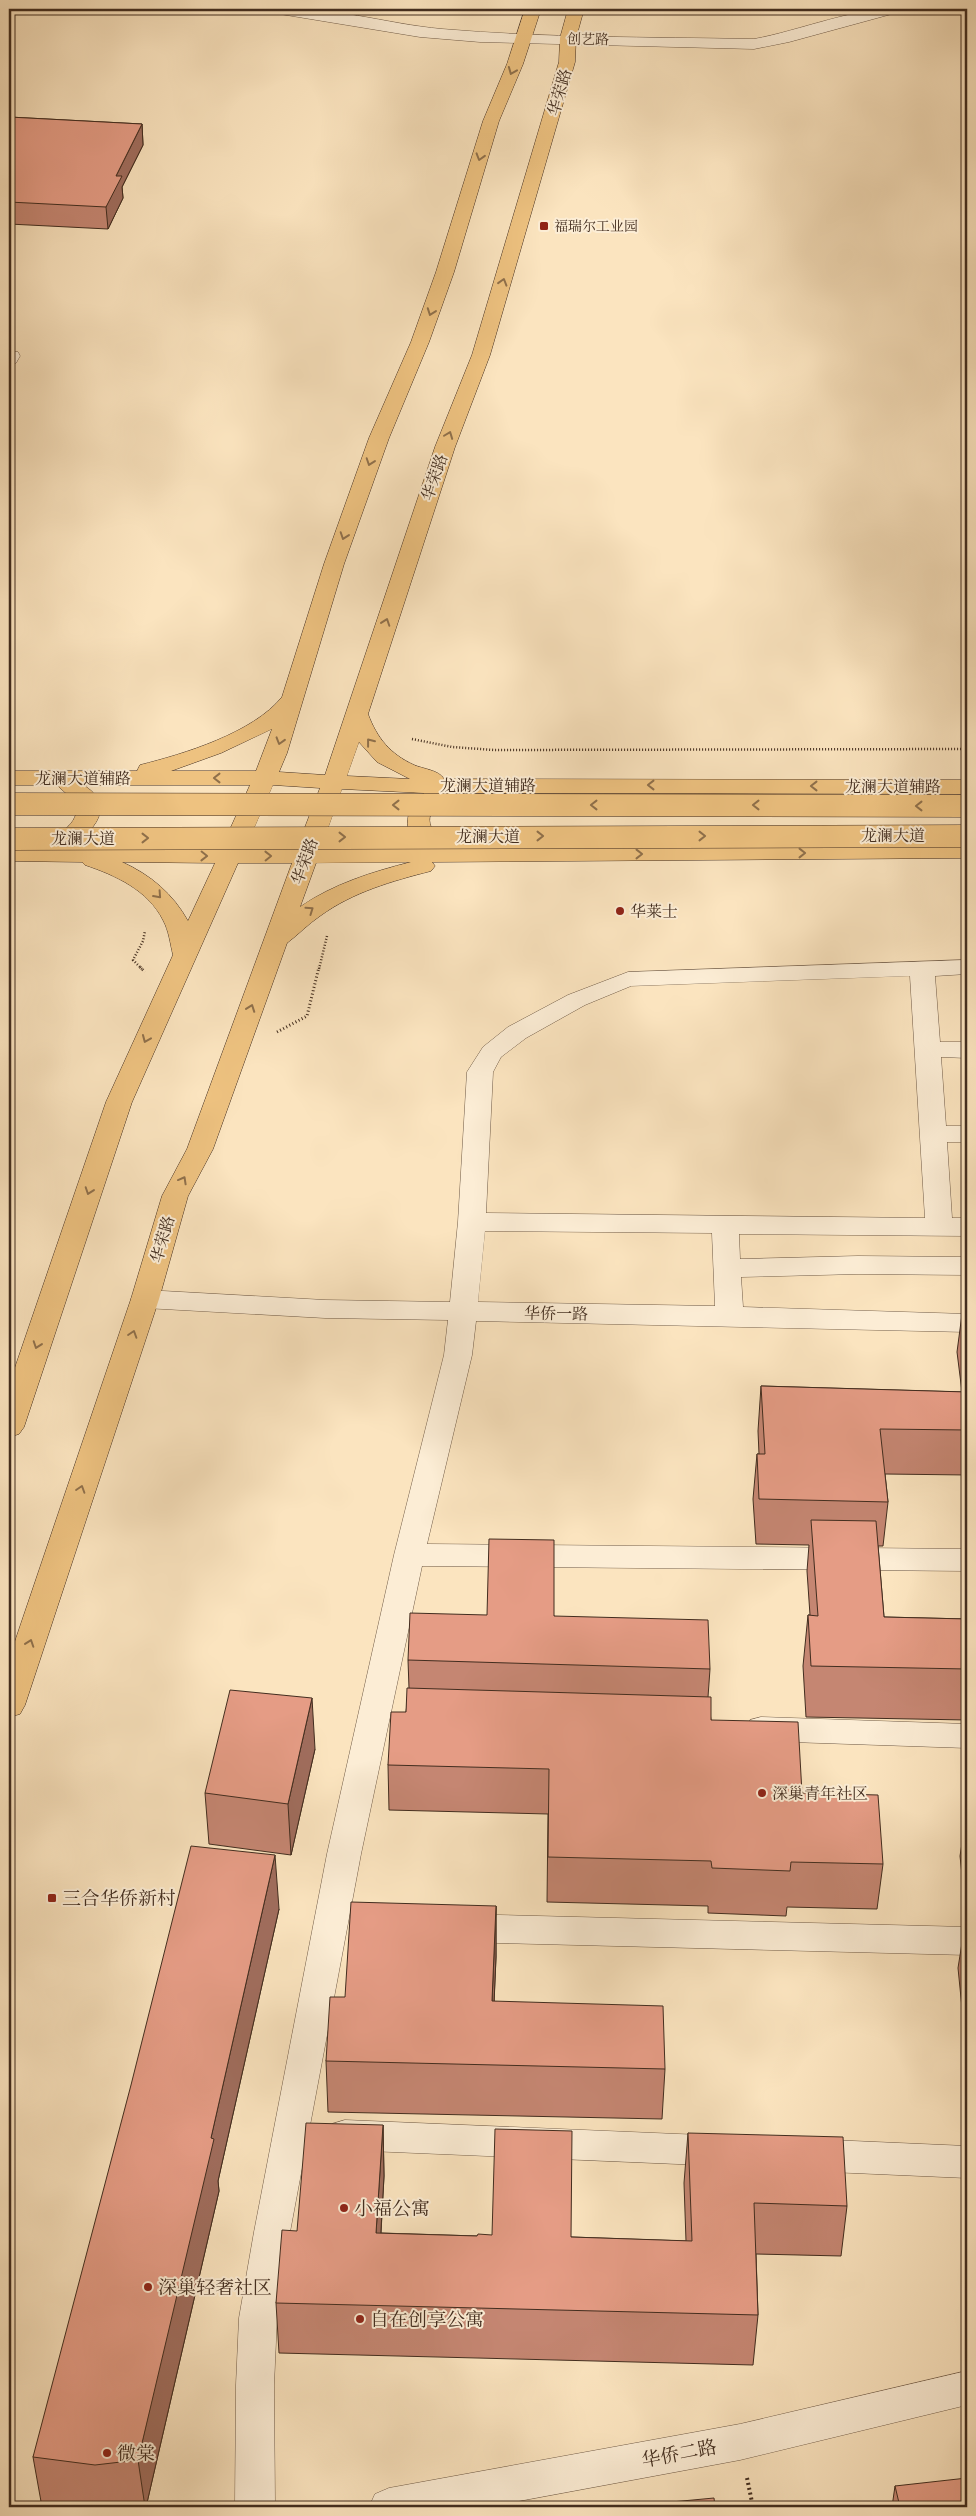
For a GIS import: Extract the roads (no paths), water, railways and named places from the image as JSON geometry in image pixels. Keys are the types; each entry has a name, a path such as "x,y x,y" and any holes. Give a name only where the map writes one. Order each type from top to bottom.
{"main road":[{"path":"9,1427 119,1102 266,778 294,696 334,564 379,438 420,342 445,272 491,121 515,64 522,37 533,9"},
{"name":"华荣路","path":"9,1706 144,1299 175,1196 200,1149 332,783 445,447 481,355 568,62 568,38 576,9"},
{"path":"110,778 176,762 249,731 275,718 294,696"},
{"path":"356,713 363,732 371,745 386,759 405,770 459,785"},
{"name":"龙澜大道辅路","path":"9,778 266,778 332,783 459,785 967,787"},
{"path":"11,849 67,840 82,828 89,813 87,801 74,789 41,779"},
{"path":"450,855 433,848 419,833 417,820 423,807 438,794 459,785"},
{"name":"龙澜大道","path":"9,804 967,806"},
{"name":"龙澜大道","path":"11,849 967,836"},
{"path":"11,849 68,854 230,856 967,851"},
{"path":"68,854 97,861 126,872 151,887 178,922 184,938 185,954"},
{"path":"274,943 297,919 321,902 356,885 386,875 483,855"}],"street":[{"name":"创艺路","path":"280,9 420,32 480,37 754,44 782,40 894,9"},
{"path":"255,2507 255,2385 258,2318 292,2132 345,1925 388,1718 409,1555 458,1355 461,1311 472,1222 480,1072 492,1052 513,1035 601,987 628,979 967,967"},
{"path":"922,968 939,1226"},
{"path":"927,1049 967,1050"},
{"path":"932,1134 967,1134"},
{"path":"472,1222 967,1227"},
{"path":"724,1224 729,1316"},
{"path":"726,1268 858,1265 967,1266"},
{"name":"华侨一路","path":"144,1299 325,1309 729,1316 967,1323"},
{"path":"409,1555 967,1560"},
{"path":"730,1728 967,1736"},
{"path":"430,1927 967,1941"},
{"path":"292,2132 967,2162"},
{"name":"华侨二路","path":"388,2507 740,2442 967,2388"}],"place":[{"name":"福瑞尔工业园","path":"544,226"},
{"name":"华莱士","path":"620,911"},
{"name":"深巢青年社区","path":"762,1793"},
{"name":"三合华侨新村","path":"52,1898"},
{"name":"小福公寓","path":"344,2208"},
{"name":"深巢轻奢社区","path":"148,2287"},
{"name":"自在创享公寓","path":"360,2319"},
{"name":"微棠","path":"107,2453"}]}
